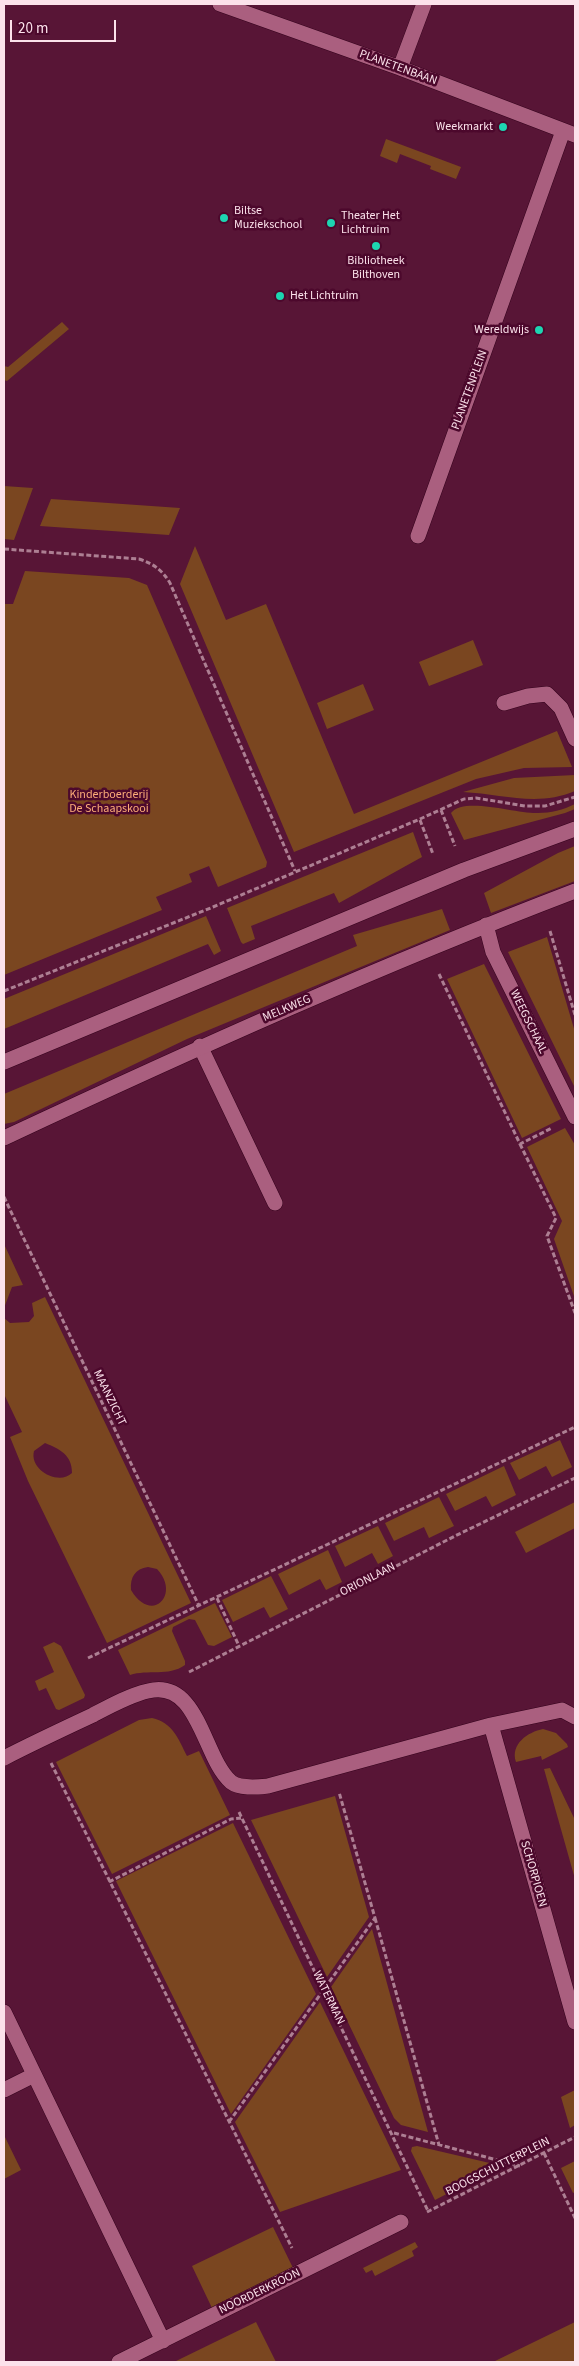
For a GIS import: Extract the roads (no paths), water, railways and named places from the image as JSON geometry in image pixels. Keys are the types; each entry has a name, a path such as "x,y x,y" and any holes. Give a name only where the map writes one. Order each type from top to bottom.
{"street":[{"name":"PLANETENBAAN","path":"220,4 400,68 569,133"},
{"path":"400,68 424,4"},
{"name":"PLANETENPLEIN","path":"418,536 569,133"},
{"path":"504,703 528,696 547,694 561,708 575,738"},
{"path":"4,1062 464,870 575,829"},
{"name":"MELKWEG","path":"4,1138 200,1046 486,925 575,891"},
{"name":"WEEGSCHAAL","path":"486,925 493,952 575,1117"},
{"path":"200,1046 275,1202"},
{"path":"4,1758 111,1706 150,1690 167,1691 186,1700 220,1767 232,1782 247,1787 268,1786 491,1725 562,1710 575,1717"},
{"name":"SCHORPIOEN","path":"491,1725 575,2022"},
{"path":"4,2012 163,2340"},
{"path":"4,2090 34,2075"},
{"name":"NOORDERKROON","path":"119,2362 401,2222"}],"place":[{"name":"Weekmarkt","path":"503,127"},
{"name":"Biltse Muziekschool","path":"224,218"},
{"name":"Theater Het Lichtruim","path":"331,223"},
{"name":"Bibliotheek Bilthoven","path":"376,246"},
{"name":"Het Lichtruim","path":"280,296"},
{"name":"Wereldwijs","path":"539,330"}],"park label":[{"name":"Kinderboerderij De Schaapskooi","path":"109,802"}]}
